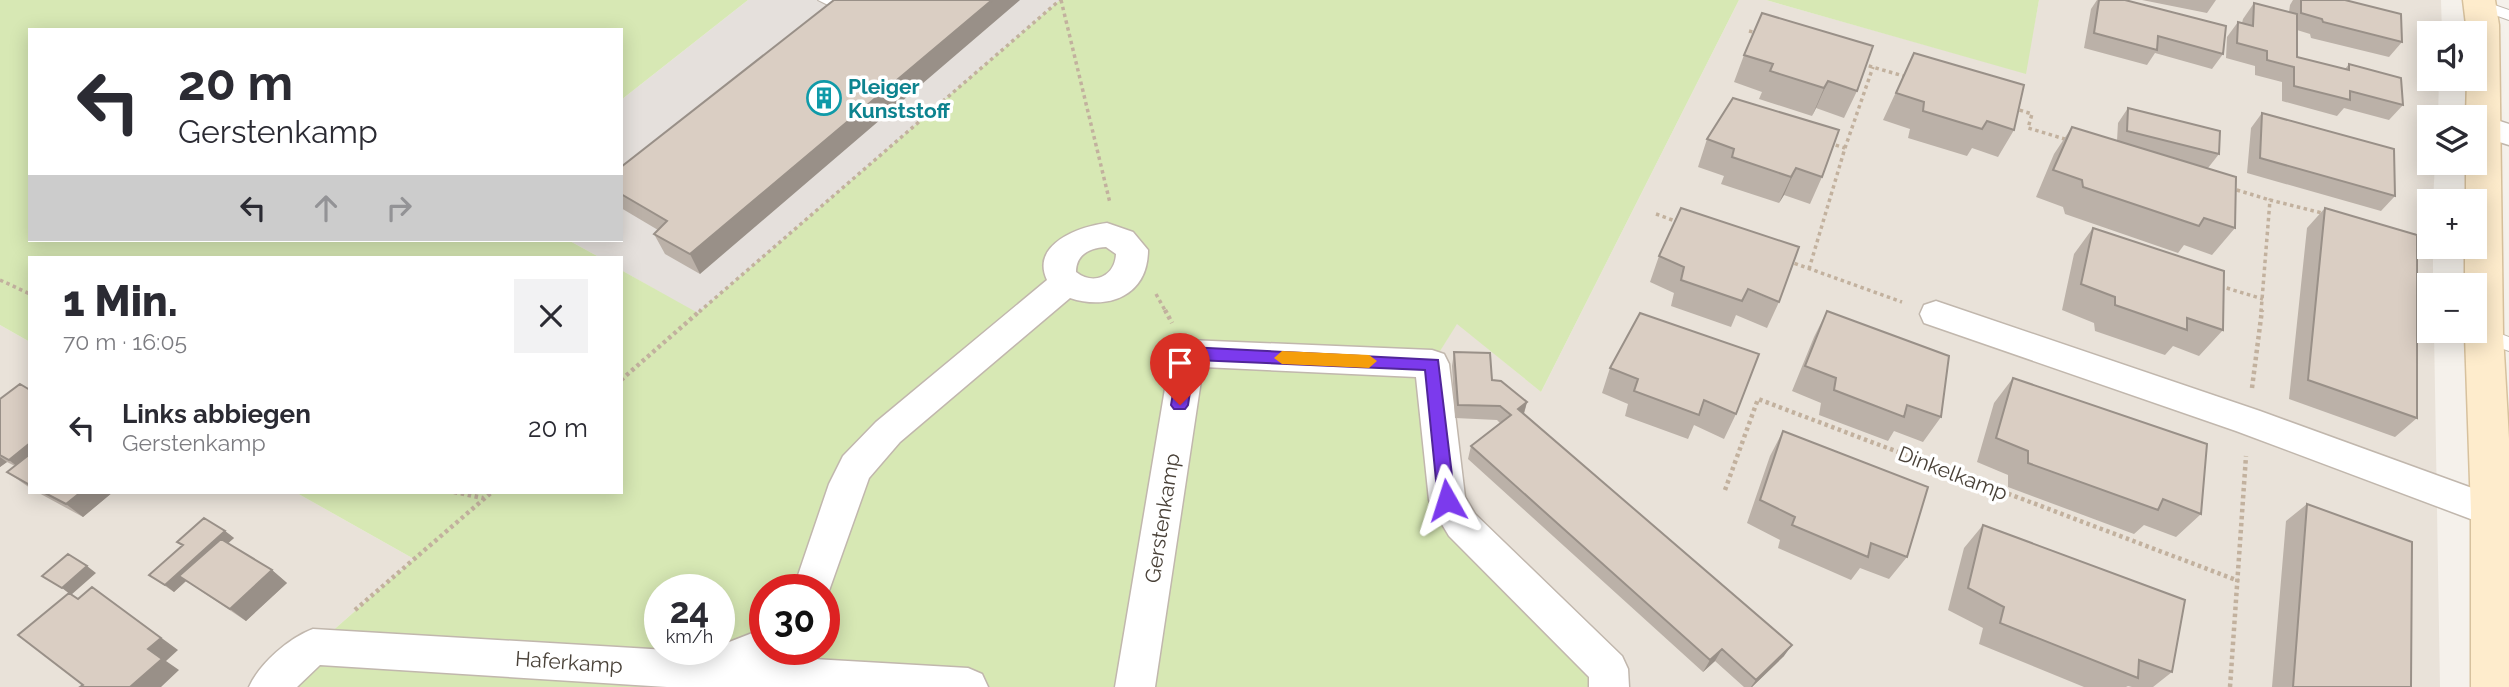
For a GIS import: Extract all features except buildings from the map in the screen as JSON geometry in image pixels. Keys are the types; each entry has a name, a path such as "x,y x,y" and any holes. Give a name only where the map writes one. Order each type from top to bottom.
{"main road":[{"path":"2489,7 2497,131 2499,399 2492,511 2494,687"}],"street":[{"path":"1107,235 1127,245 1132,265 1126,277 1112,287 1098,290 1078,289 1066,283 1060,274 1060,264 1075,243 1089,237 1107,235"},
{"path":"817,574 847,484 856,467 888,432 1066,283"},
{"path":"1936,314 2248,421 2492,511"},
{"path":"1188,353 1432,364 1447,500 1462,525 1608,669 1609,687"},
{"name":"Gerstenkamp","path":"1135,687 1188,353"},
{"path":"269,687 313,647"},
{"name":"Haferkamp","path":"313,647 968,687"},
{"path":"697,670 749,654"}],"lane":[{"path":"825,0 836,4 841,0"}],"path":[{"path":"623,378 1061,0 1116,227 1188,353"},
{"path":"1749,31 1762,34"},
{"path":"1861,64 1913,79"},
{"path":"1809,269 1845,148 1873,67"},
{"path":"2005,106 2032,114 2028,128 2079,143"},
{"path":"1821,140 1845,148"},
{"path":"2219,185 2336,216"},
{"path":"2230,687 2248,421 2263,299 2270,200"},
{"path":"1656,214 1681,223"},
{"path":"2402,233 2417,236"},
{"path":"1784,260 1936,314"},
{"path":"0,280 28,293"},
{"path":"2211,283 2263,299"},
{"name":"Dinkelkamp","path":"1725,490 1758,399 2239,581"},
{"path":"464,494 484,498"},
{"path":"313,647 489,494"}],"shaded area":[{"path":"748,0 1060,0 698,314 623,271 623,256 597,256 572,242 623,242 623,98"},
{"path":"1739,0 1766,0 2025,73 2039,0 2441,0 2442,21 2417,21 2417,91 2439,91 2438,105 2417,105 2417,175 2434,175 2434,189 2417,189 2417,259 2433,259 2433,273 2417,273 2417,343 2434,343 2440,687 1609,687 1462,525 1432,364 1457,323 1541,392"},
{"path":"0,325 28,341 28,494 299,494 414,559 269,687 0,687"}],"green space":[{"path":"0,0 748,0 623,98 623,28 28,28 28,242 572,242 597,256 28,256 28,341 0,325"},
{"path":"1060,0 1739,0 1541,392 1457,324 1432,364 1447,500 1609,687 269,687 414,559 299,494 623,494 623,271 698,313"},
{"path":"1766,0 2039,0 2026,74"}],"slow traffic":[{"path":"1282,358 1369,361"}],"place":[{"name":"Pleiger Kunststoff","path":"824,98"}],"route":[{"path":"1180,405 1188,353 1432,364 1447,500"}]}
